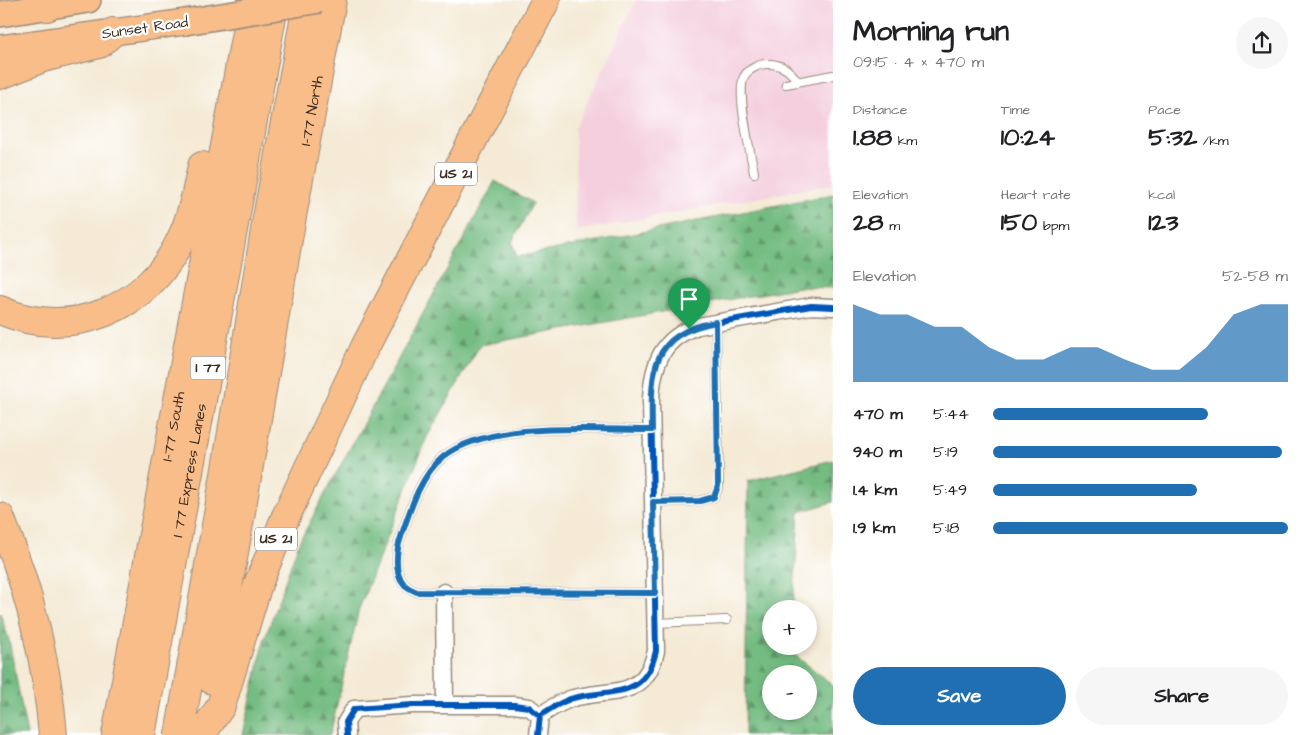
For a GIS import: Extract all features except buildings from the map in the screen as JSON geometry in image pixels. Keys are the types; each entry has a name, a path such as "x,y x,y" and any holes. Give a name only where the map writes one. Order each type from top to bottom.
{"highway":[{"name":"I-77 South","path":"116,735 252,0"},
{"name":"I-77 North","path":"201,735 249,479 291,222 332,0"},
{"name":"US 21","path":"201,735 221,706 258,584 286,516 365,347 546,0"},
{"name":"I 77 Express Lanes","path":"141,735 291,2"},
{"name":"I 77","path":"179,735 224,484 267,218 291,2"},
{"path":"0,75 43,58 99,44 113,32"},
{"path":"0,310 35,321 76,321 108,312 140,292 161,270 180,240 199,185 208,135 234,101"},
{"path":"0,517 17,565 38,638 53,735"}],"main road":[{"path":"0,14 48,3 88,0"},
{"name":"Sunset Road","path":"0,48 184,22 291,2 320,0"}],"street":[{"path":"540,716 570,699 609,694 632,687 644,678 656,651 652,377 657,359 664,349 682,333 698,326 810,306 833,307"},
{"path":"444,592 445,705"},
{"path":"346,735 346,722 354,709 413,704 529,707 540,716"},
{"path":"538,735 540,716"}],"lane":[{"path":"754,173 741,92 744,77 752,69 763,64 778,64 791,72 798,82"},
{"path":"786,84 833,75"},
{"path":"653,502 700,501 714,497 718,486 716,322"},
{"path":"652,430 528,430 477,438 444,457 428,474 411,509 400,541 396,570 404,585 417,592 655,593"},
{"path":"655,623 727,620"}],"shaded area":[{"path":"636,0 833,0 833,184 576,231 575,128"}],"green space":[{"path":"495,181 533,203 512,242 517,257 833,194 833,288 799,287 480,345 427,437 359,609 330,735 243,735 264,641 299,542"},
{"path":"833,460 833,502 799,512 794,600 762,600 762,655 795,655 808,665 762,665 762,720 817,720 817,672 833,685 833,735 745,735 748,481"},
{"path":"0,613 9,640 27,735 0,735"}],"cycle path":[{"path":"538,735 540,716 558,704 570,699 623,690 634,686 643,679 650,668 656,651 651,399 657,363 668,345 676,337 698,326 811,306 833,307"},
{"path":"347,735 346,722 354,709 413,705 514,705 529,707 540,716"}],"route":[{"path":"716,322 718,486 714,497 700,501 653,502 655,593 417,592 404,585 396,570 400,541 411,509 428,474 444,457 477,438 528,430 652,430 651,399 654,367 657,359 673,339 689,329 716,322"}]}
